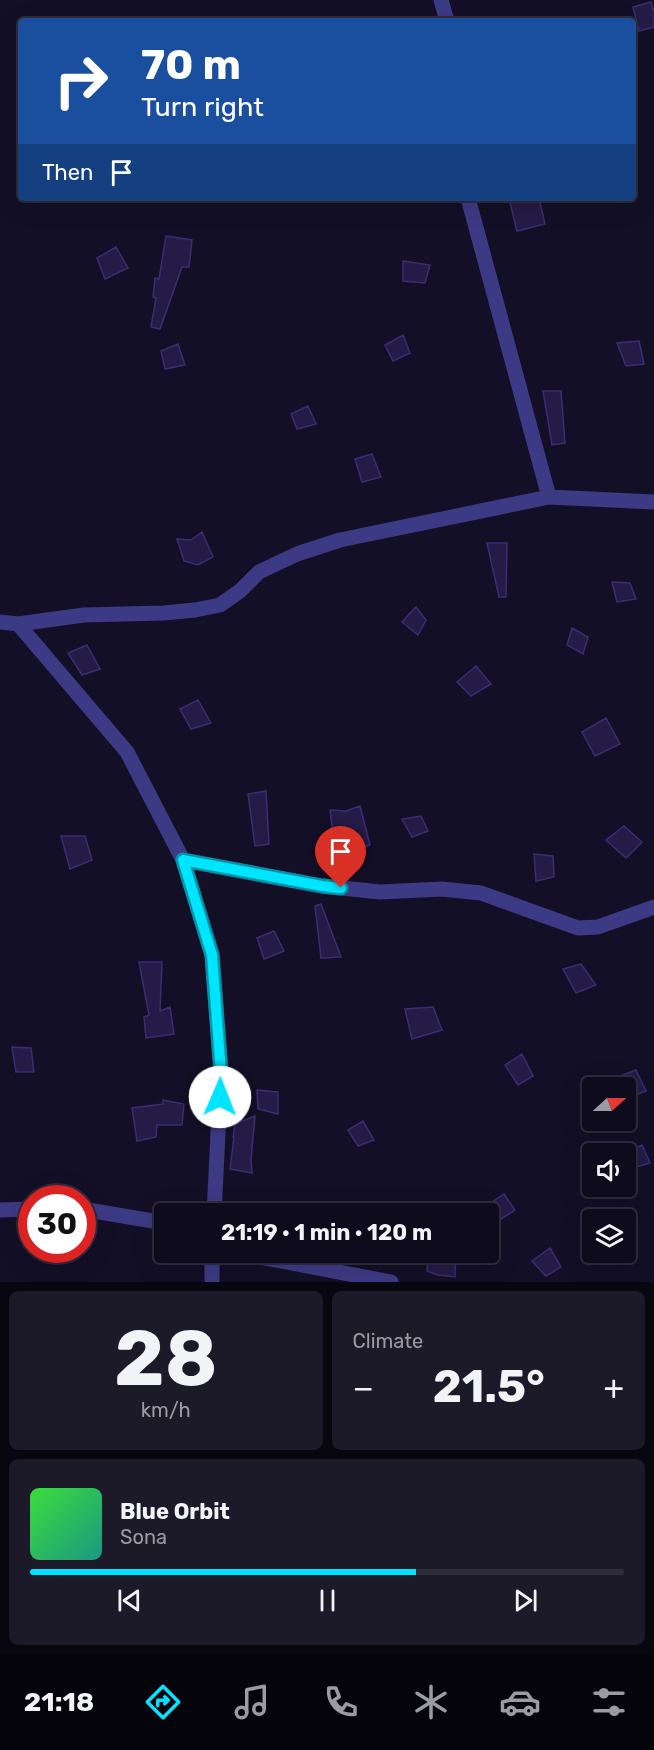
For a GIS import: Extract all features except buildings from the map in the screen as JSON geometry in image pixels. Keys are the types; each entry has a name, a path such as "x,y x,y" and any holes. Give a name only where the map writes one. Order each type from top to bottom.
{"street":[{"path":"441,0 446,18"},
{"path":"469,201 549,497"},
{"path":"0,622 18,624 84,615 174,612 220,605 240,591 259,572 297,554 340,540 549,497 654,502"},
{"path":"18,624 127,752 183,860 212,955 221,1073 215,1203"},
{"path":"183,860 322,886 380,892 442,889 481,893 578,928 598,927 654,907"},
{"path":"0,1210 18,1209"},
{"path":"96,1211 154,1222"},
{"path":"212,1263 212,1282"},
{"path":"292,1263 391,1282"}],"route":[{"path":"220,1097 221,1073 212,955 183,860 341,888"}]}
